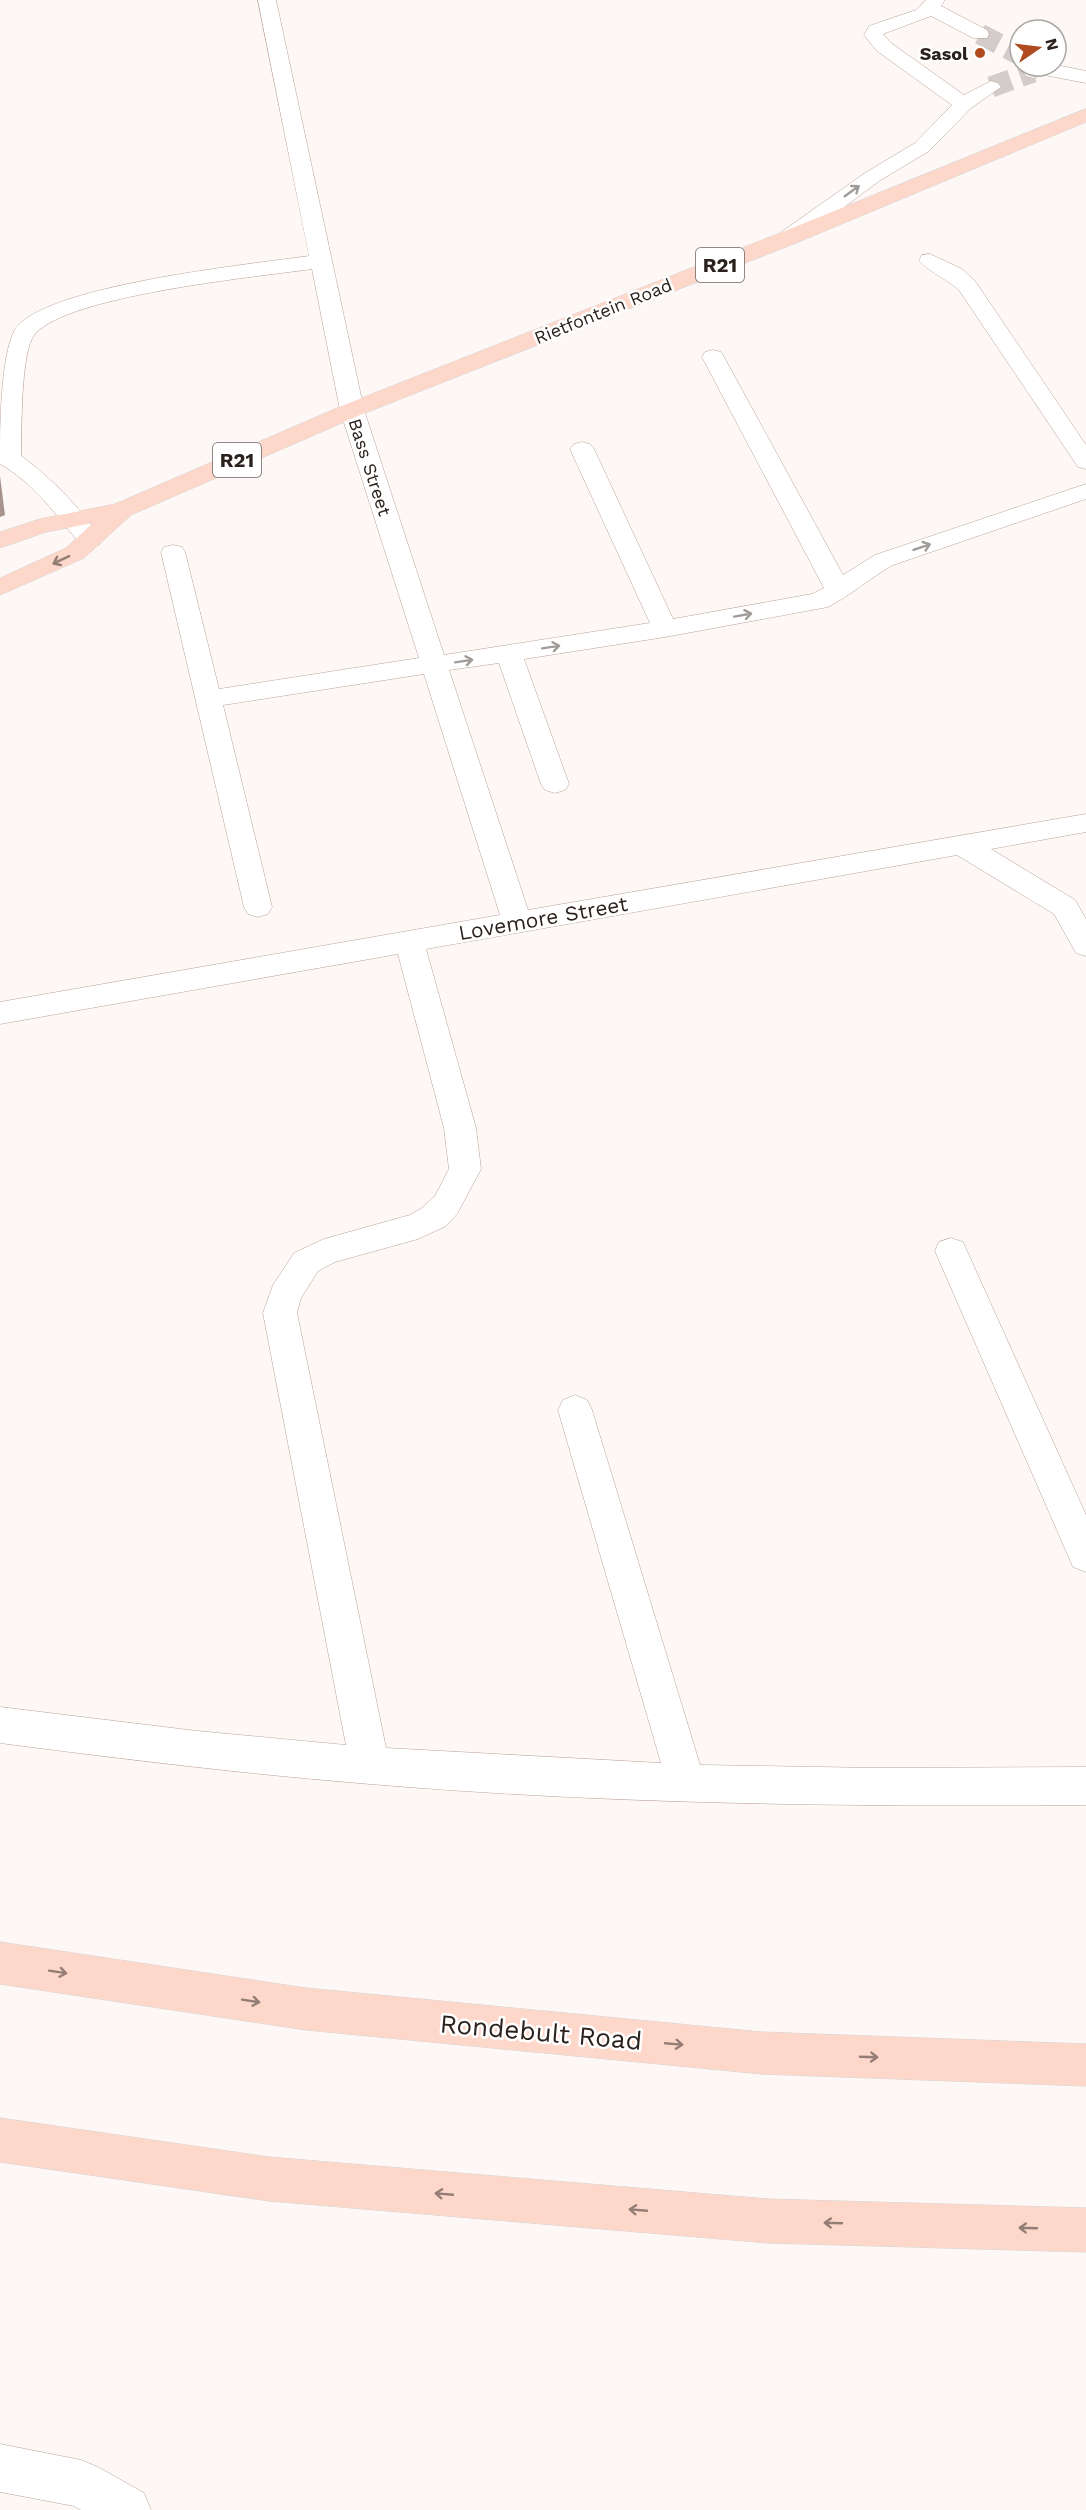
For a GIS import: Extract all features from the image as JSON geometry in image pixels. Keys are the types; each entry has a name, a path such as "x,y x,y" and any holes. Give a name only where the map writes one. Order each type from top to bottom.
{"main road":[{"name":"Rietfontein Road","path":"0,541 40,525 122,510 352,410 788,238 1086,115"},
{"name":"Rietfontein Road","path":"0,587 75,553 122,510"},
{"name":"Rondebult Road","path":"0,1963 306,2009 738,2050 1086,2065"},
{"path":"0,2140 269,2179 768,2222 1086,2230"}],"street":[{"name":"Bass Street","path":"267,0 352,410 517,922"},
{"path":"964,104 884,47 873,35 876,30 923,14 933,4 980,34"},
{"path":"1068,74 1086,77"},
{"path":"788,238 872,177 922,147 964,104 991,87"},
{"path":"930,260 954,274 967,286 1086,462"},
{"path":"90,540 23,468 4,456 16,356 25,332 48,315 82,302 159,285 321,261"},
{"path":"713,357 839,592"},
{"path":"582,449 665,630"},
{"path":"209,699 665,630 819,601 839,592 854,578 884,560 1086,491"},
{"path":"173,552 258,907"},
{"path":"508,654 555,784"},
{"name":"Lovemore Street","path":"0,1013 1086,823"},
{"path":"962,845 1075,905 1086,946"},
{"path":"370,1766 291,1378 280,1313 285,1295 306,1262 345,1246 426,1222 446,1205 465,1169 460,1128 409,942"},
{"path":"951,1251 1086,1556"},
{"path":"575,1410 686,1783"},
{"path":"0,1725 133,1742 370,1766 527,1776 686,1783 937,1788 1086,1786"},
{"path":"0,2468 81,2484 127,2510"}],"tunnel":[{"path":"980,34 1008,49"},
{"path":"991,87 1016,78"}],"place":[{"name":"Sasol","path":"980,53"}]}
